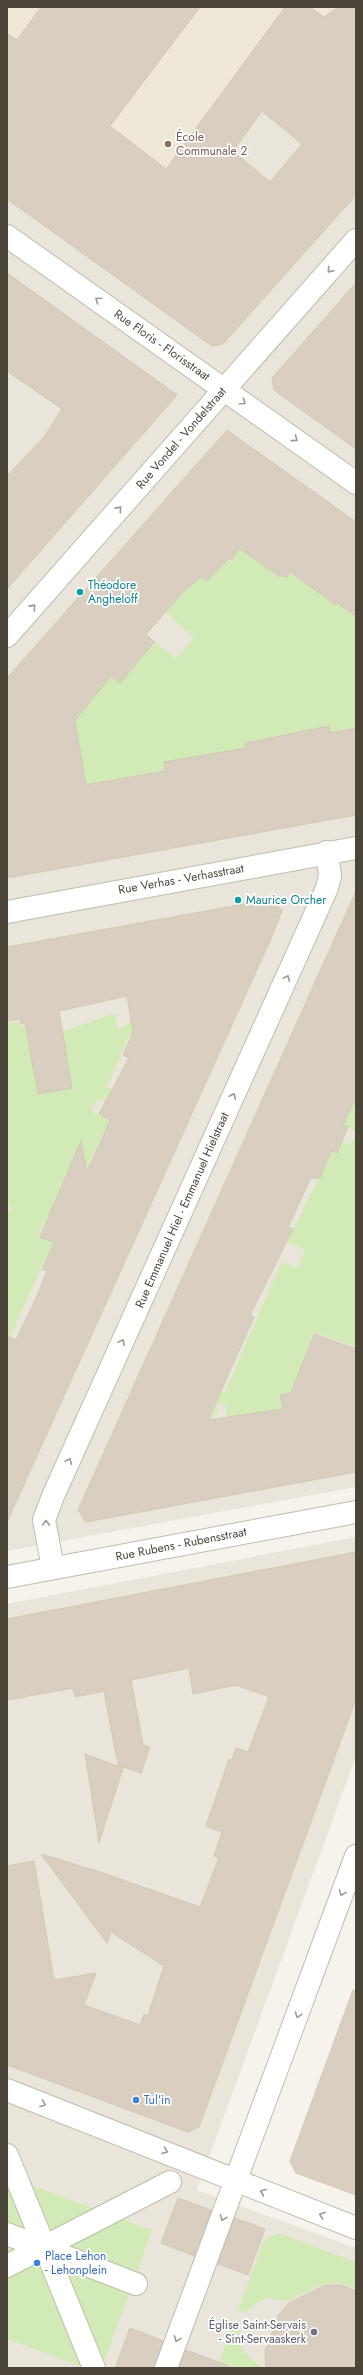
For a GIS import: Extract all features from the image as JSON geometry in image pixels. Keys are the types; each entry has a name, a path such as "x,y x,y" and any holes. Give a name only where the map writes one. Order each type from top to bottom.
{"street":[{"name":"Rue Floris - Florisstraat","path":"7,236 356,483"},
{"name":"Rue Vondel - Vondelstraat","path":"7,636 356,240"},
{"name":"Rue Verhas - Verhasstraat","path":"7,912 327,852 356,848"},
{"name":"Rue Emmanuel Hiel - Emmanuel Hielstraat","path":"53,1568 44,1520 53,1496 327,888 330,876 327,852"},
{"name":"Rue Rubens - Rubensstraat","path":"7,1577 356,1512"},
{"path":"166,2368 356,1856"},
{"path":"7,2090 194,2162 236,2181 356,2228"},
{"path":"7,2155 94,2368"},
{"path":"7,2266 170,2182"},
{"path":"7,2234 136,2284"}],"shaded area":[{"path":"7,7 356,7 356,1487 7,1551"},
{"name":"École Communale 2","path":"7,7 340,7 189,211 7,77"},
{"path":"356,1537 356,1756 197,2190 356,2248 356,2368 7,2368 7,1604"}],"green space":[{"path":"230,541 280,577 291,571 335,605 337,603 356,616 356,728 330,733 300,733 246,743 249,759 224,764 222,752 211,754 172,775 170,761 164,762 166,775 145,775 116,779 116,784 7,790 18,763 111,676 120,683 154,642 176,658 194,638 165,612 198,575 207,581 227,556 232,560 239,549"},
{"path":"114,1013 118,1031 140,1013 147,1043 129,1036 107,1087 121,1093 116,1102 107,1097 105,1101 98,1098 91,1111 114,1123 110,1130 105,1129 87,1167 72,1161 60,1187 66,1190 50,1225 44,1222 38,1236 56,1246 52,1254 48,1253 10,1337 7,1336 7,1211 11,1210 7,1195 7,1023 18,1022 20,1026 26,1025 72,1088 62,1032"},
{"path":"356,1097 356,1131 335,1122"},
{"path":"356,1133 356,1347 313,1332 301,1367 308,1390 280,1395 283,1409 227,1418 225,1403 217,1404 218,1414 213,1415 215,1429 202,1432 209,1386 225,1392 282,1261 297,1268 305,1250 287,1242 332,1151 337,1153 342,1142 350,1145"},
{"path":"7,2176 152,2230 102,2368 85,2368 7,2339"},
{"path":"278,2233 356,2262 356,2289 340,2283 323,2284 287,2301 266,2298 253,2305 246,2313 238,2310 264,2240"},
{"path":"232,2327 239,2330 241,2343 246,2354 262,2368 217,2368"}],"building":[{"path":"41,7 200,7 110,126 166,169 285,7 310,7 324,17 339,7 356,7 356,195 223,344 212,346 7,199 7,33 17,40","holes":["262,111 302,144 270,182 233,151"]},
{"path":"7,273 177,395 7,589 7,476 44,437 62,409 7,371"},
{"path":"356,283 356,449 274,390 272,378"},
{"path":"227,430 356,522 356,616 337,603 336,605 290,572 286,578 282,575 280,577 239,548 232,560 229,558 207,581 201,577 184,591 146,634 154,642 120,683 111,676 75,720 86,785 165,771 164,762 246,748 246,743 329,726 330,733 356,728 356,815 7,878 7,678"},
{"path":"356,891 356,1097 343,1125 348,1127 337,1153 331,1151 320,1178 311,1178 288,1227 293,1229 250,1315 254,1317 208,1420 283,1409 280,1395 291,1393 314,1334 356,1349 356,1472 86,1522 78,1510"},
{"path":"272,899 282,911 269,943 7,1522 7,1336 16,1340 38,1294 47,1271 42,1269 54,1243 40,1237 81,1141 86,1168 88,1169 100,1143 110,1120 99,1114 129,1058 123,1055 133,1032 127,996 59,1011 72,1088 38,1094 25,1023 21,1024 20,1019 7,1021 7,947"},
{"path":"356,1552 356,1699 199,2127 188,2132 7,2065 7,1866 34,1861 54,1980 96,1973 84,2005 140,2025 144,2014 148,2016 164,1966 111,1932 107,1943 41,1854 97,1871 200,1907 219,1858 214,1856 222,1832 206,1826 229,1759 232,1760 236,1748 248,1752 269,1697 236,1685 193,1694 189,1668 131,1680 143,1745 150,1747 141,1773 118,1765 104,1691 75,1697 73,1688 7,1700 7,1619"},
{"path":"85,1754 123,1768 99,1843 90,1784"},
{"path":"353,1990 356,1991 356,2195 296,2173 290,2161"},
{"path":"178,2198 211,2210 194,2256 161,2243"},
{"path":"235,2218 265,2229 248,2275 218,2264"},
{"name":"Église Saint-Servais - Sint-Servaaskerk","path":"325,2285 341,2285 356,2291 356,2368 266,2368 265,2351 279,2314 289,2303"},
{"path":"130,2328 163,2341 154,2368 115,2368"},
{"path":"186,2350 229,2366 228,2368 179,2368"}],"place":[{"name":"École Communale 2","path":"168,144"},
{"name":"Théodore Angheloff","path":"80,592"},
{"name":"Maurice Orcher","path":"238,900"},
{"name":"Tul'in","path":"136,2100"},
{"name":"Place Lehon - Lehonplein","path":"37,2263"},
{"name":"Église Saint-Servais - Sint-Servaaskerk","path":"314,2332"}]}
